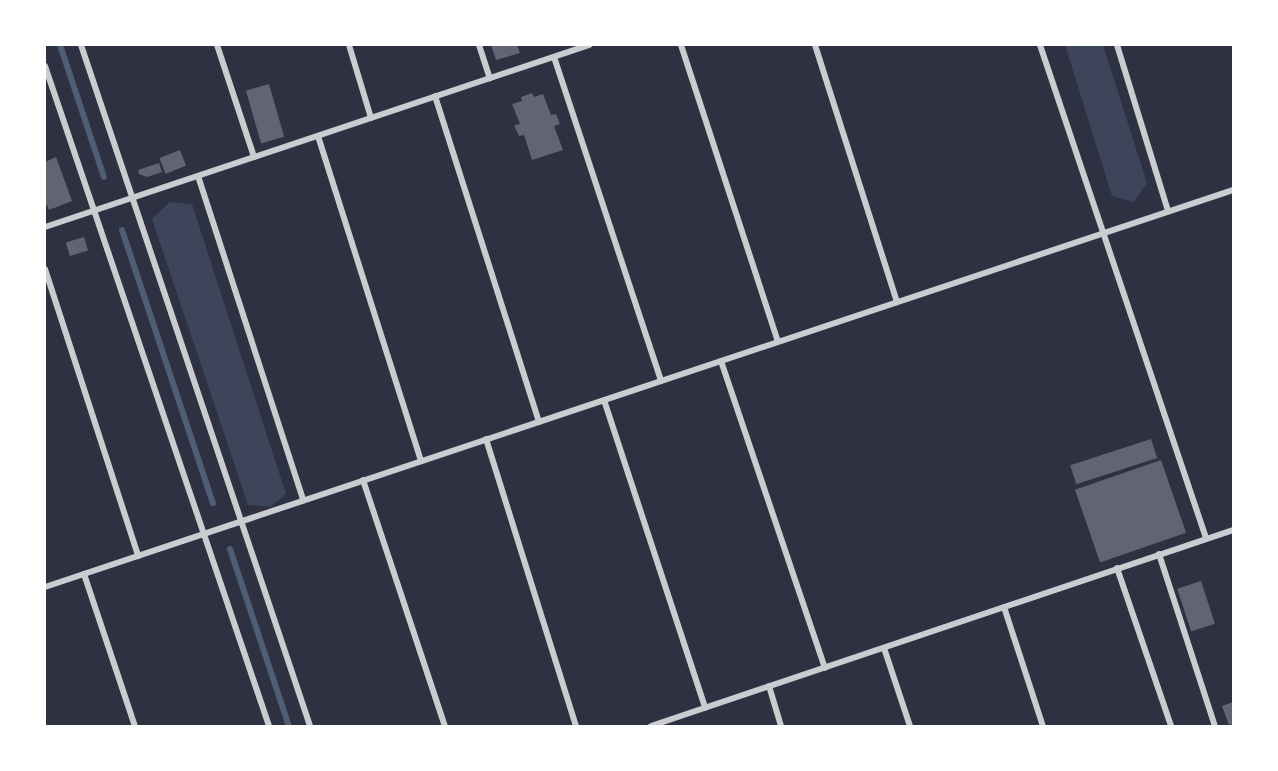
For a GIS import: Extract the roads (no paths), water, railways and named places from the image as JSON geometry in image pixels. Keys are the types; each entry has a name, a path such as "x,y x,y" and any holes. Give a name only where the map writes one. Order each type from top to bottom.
{"street":[{"path":"81,45 243,520 310,726"},
{"path":"217,45 254,157"},
{"path":"349,45 371,118"},
{"path":"479,45 490,78"},
{"path":"45,227 589,45"},
{"path":"681,45 778,342"},
{"path":"815,45 897,302"},
{"path":"1040,45 1206,538"},
{"path":"1117,45 1168,211"},
{"path":"554,57 661,381"},
{"path":"45,66 269,726"},
{"path":"435,96 539,422"},
{"path":"318,136 421,461"},
{"path":"198,176 303,500"},
{"path":"45,587 1233,190"},
{"path":"45,269 138,556"},
{"path":"721,361 825,668"},
{"path":"604,400 705,708"},
{"path":"486,439 576,726"},
{"path":"363,480 446,726"},
{"path":"651,726 1233,530"},
{"path":"1159,554 1215,726"},
{"path":"1117,568 1171,726"},
{"path":"84,574 135,726"},
{"path":"1004,607 1043,726"},
{"path":"884,648 910,726"},
{"path":"769,686 781,726"}],"waterway":[{"path":"60,45 104,177"},
{"path":"122,230 213,503"},
{"path":"230,549 289,726"}]}
